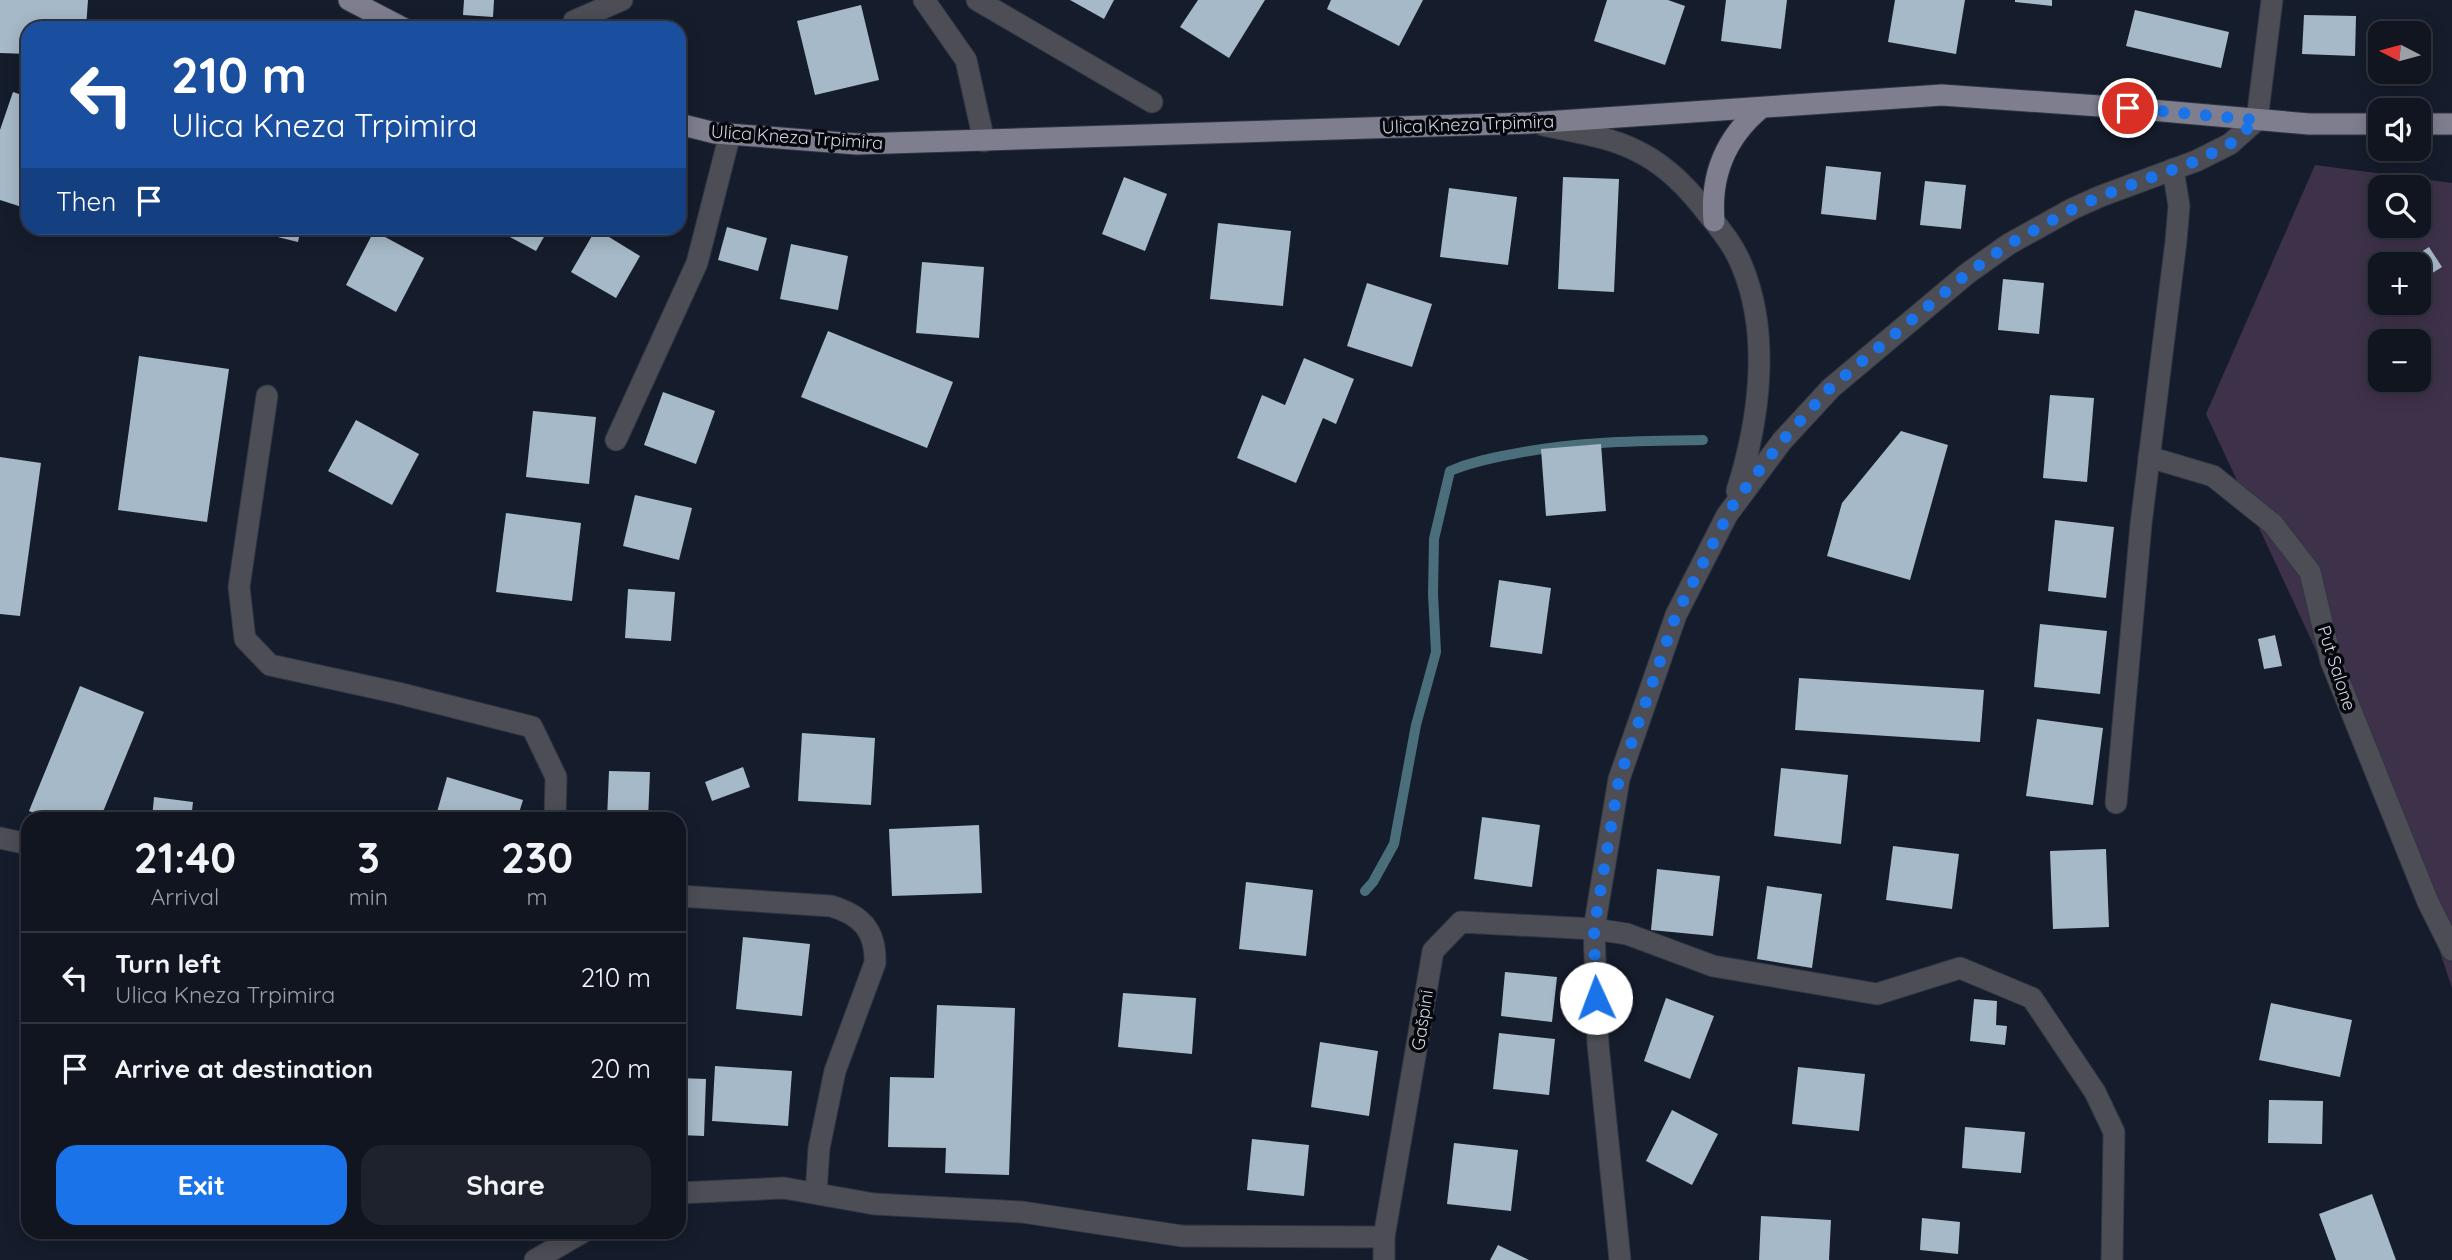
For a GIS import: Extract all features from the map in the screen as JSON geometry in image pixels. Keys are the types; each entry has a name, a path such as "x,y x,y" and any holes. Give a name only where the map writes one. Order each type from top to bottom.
{"main road":[{"path":"349,0 372,6 393,21"},
{"name":"Ulica Kneza Trpimira","path":"686,125 730,134 857,144 984,141 1530,123 1942,95 2309,124 2368,124"},
{"path":"1714,221 1713,202 1721,158 1744,122 1761,108"},
{"path":"2431,124 2452,124"}],"street":[{"path":"574,21 622,0"},
{"path":"925,0 966,60 984,141"},
{"path":"977,0 1152,102"},
{"path":"1620,1260 1598,1044 1594,929 1619,779 1676,615 1734,503 1782,441 1830,388 1968,273 2009,244 2101,196 2230,144 2257,120 2272,0"},
{"path":"1530,123 1584,134 1637,150 1669,172 1731,243 1743,267 1758,330 1759,359 1756,401 1745,465 1734,503"},
{"path":"616,440 697,263 730,134"},
{"path":"2116,803 2149,457 2178,218 2179,206 2173,169"},
{"path":"267,396 239,587 245,639 270,665 398,693 532,727 556,777 555,812"},
{"name":"Put Salone","path":"2149,457 2213,476 2273,524 2310,572 2331,661 2428,902 2452,950"},
{"path":"0,838 21,842"},
{"path":"686,896 831,906 849,911 865,925 875,946 874,963 835,1071 819,1148 816,1193"},
{"name":"Gašpini","path":"1384,1260 1384,1237 1433,951 1461,922 1628,933 1713,966 1878,994 1960,968 2032,998 2095,1092 2114,1132 2112,1260"},
{"path":"686,1193 784,1188 874,1204 1022,1212 1182,1237 1384,1237"},
{"path":"535,1260 571,1239"}],"shaded area":[{"path":"2315,165 2391,175 2368,175 2368,238 2431,238 2431,180 2452,183 2452,988 2396,822 2206,414"}],"building":[{"path":"0,0 88,0 86,21 21,21 21,54 0,53"},
{"path":"464,0 494,0 493,17 463,15"},
{"path":"1070,0 1114,0 1104,19"},
{"path":"1198,0 1265,0 1229,58 1180,27"},
{"path":"1331,0 1423,0 1399,46 1327,9"},
{"path":"1607,0 1668,0 1685,6 1665,65 1594,41"},
{"path":"1726,0 1787,0 1781,49 1721,41"},
{"path":"1895,0 1965,0 1956,54 1888,42"},
{"path":"2052,0 2052,6 2015,2"},
{"path":"861,5 879,80 815,95 797,21"},
{"path":"2135,10 2229,32 2221,68 2126,46"},
{"path":"2304,15 2356,16 2355,56 2302,54"},
{"path":"13,92 21,95 21,207 0,200 0,130"},
{"path":"1826,166 1881,172 1876,220 1821,214"},
{"path":"1124,177 1167,194 1145,251 1102,234"},
{"path":"1563,177 1619,179 1614,292 1558,289"},
{"path":"1925,181 1966,185 1961,229 1920,225"},
{"path":"1449,188 1517,197 1508,265 1440,257"},
{"path":"1218,223 1291,231 1283,306 1210,299"},
{"path":"727,227 767,238 758,271 718,260"},
{"path":"270,235 300,235 298,242"},
{"path":"372,235 381,235 424,258 396,312 346,285"},
{"path":"506,235 545,235 536,251"},
{"path":"593,235 606,235 640,256 616,298 571,272"},
{"path":"791,244 848,256 838,310 780,299"},
{"path":"2429,247 2442,267 2431,274 2431,252 2421,252"},
{"path":"922,262 984,267 979,338 916,333"},
{"path":"2003,279 2044,283 2039,334 1998,330"},
{"path":"1367,283 1432,304 1412,367 1347,346"},
{"path":"828,331 953,382 927,448 801,397"},
{"path":"139,356 229,369 207,522 118,510"},
{"path":"1304,358 1354,379 1336,424 1323,418 1296,483 1237,458 1262,395 1285,405"},
{"path":"663,392 715,411 696,464 644,445"},
{"path":"2050,395 2094,398 2087,482 2043,478"},
{"path":"533,411 596,417 589,484 526,477"},
{"path":"356,420 419,454 392,505 328,471"},
{"path":"1901,431 1948,445 1910,580 1827,556 1842,503"},
{"path":"1601,444 1606,511 1546,516 1541,449"},
{"path":"0,457 41,463 20,616 0,614"},
{"path":"635,495 692,508 679,560 623,546"},
{"path":"506,513 581,523 572,601 496,592"},
{"path":"2055,520 2114,527 2106,598 2048,591"},
{"path":"1499,580 1551,588 1542,654 1490,647"},
{"path":"628,589 675,592 671,641 625,638"},
{"path":"2040,624 2107,631 2100,694 2034,687"},
{"path":"2275,635 2282,666 2264,669 2258,639"},
{"path":"1799,678 1984,690 1980,742 1795,730"},
{"path":"80,686 144,712 103,812 29,811"},
{"path":"2037,719 2103,728 2093,805 2026,796"},
{"path":"802,733 875,738 871,805 798,801"},
{"path":"743,767 750,787 712,801 705,782"},
{"path":"1781,768 1848,775 1841,844 1774,836"},
{"path":"609,771 650,772 648,812 607,812"},
{"path":"447,777 523,800 519,812 437,812"},
{"path":"154,797 193,802 192,812 153,812"},
{"path":"1482,817 1540,825 1532,887 1474,879"},
{"path":"979,825 982,893 892,896 889,829"},
{"path":"1893,846 1959,854 1952,909 1886,900"},
{"path":"2106,849 2109,927 2053,929 2050,851"},
{"path":"1657,869 1720,876 1713,936 1651,930"},
{"path":"1246,882 1313,890 1306,956 1239,949"},
{"path":"1767,886 1822,894 1812,968 1757,959"},
{"path":"743,937 810,944 802,1016 736,1009"},
{"path":"1505,972 1557,977 1552,1022 1501,1016"},
{"path":"1123,993 1196,998 1192,1054 1118,1047"},
{"path":"1666,998 1714,1016 1690,1079 1644,1061"},
{"path":"1974,999 1997,1001 1996,1025 2007,1026 2005,1045 1970,1041"},
{"path":"2271,1003 2352,1020 2340,1077 2259,1060"},
{"path":"937,1005 1015,1008 1009,1175 945,1173 946,1148 888,1147 890,1077 934,1078"},
{"path":"1499,1033 1555,1039 1549,1095 1493,1089"},
{"path":"1320,1042 1378,1051 1369,1116 1311,1107"},
{"path":"715,1066 792,1071 788,1126 712,1121"},
{"path":"1798,1067 1865,1074 1859,1131 1792,1124"},
{"path":"686,1078 706,1079 704,1136 686,1135"},
{"path":"2269,1100 2323,1101 2322,1144 2268,1143"},
{"path":"1672,1110 1718,1134 1692,1185 1646,1161"},
{"path":"1965,1127 2025,1132 2021,1173 1962,1168"},
{"path":"1252,1139 1309,1145 1304,1196 1247,1190"},
{"path":"1454,1143 1518,1150 1511,1211 1447,1204"},
{"path":"2372,1194 2396,1260 2336,1260 2319,1214"},
{"path":"1761,1216 1831,1220 1829,1260 1759,1260"},
{"path":"1922,1218 1960,1222 1958,1254 1920,1250"},
{"path":"1498,1245 1529,1260 1490,1260"}],"waterway":[{"path":"1365,891 1394,844 1416,725 1436,652 1434,539 1450,471 1489,459 1560,446 1703,440"}],"route":[{"path":"1596,998 1594,929 1619,779 1676,615 1734,503 1782,441 1830,388 1968,273 2009,244 2073,209 2196,161 2230,144 2257,120 2128,108"}]}
